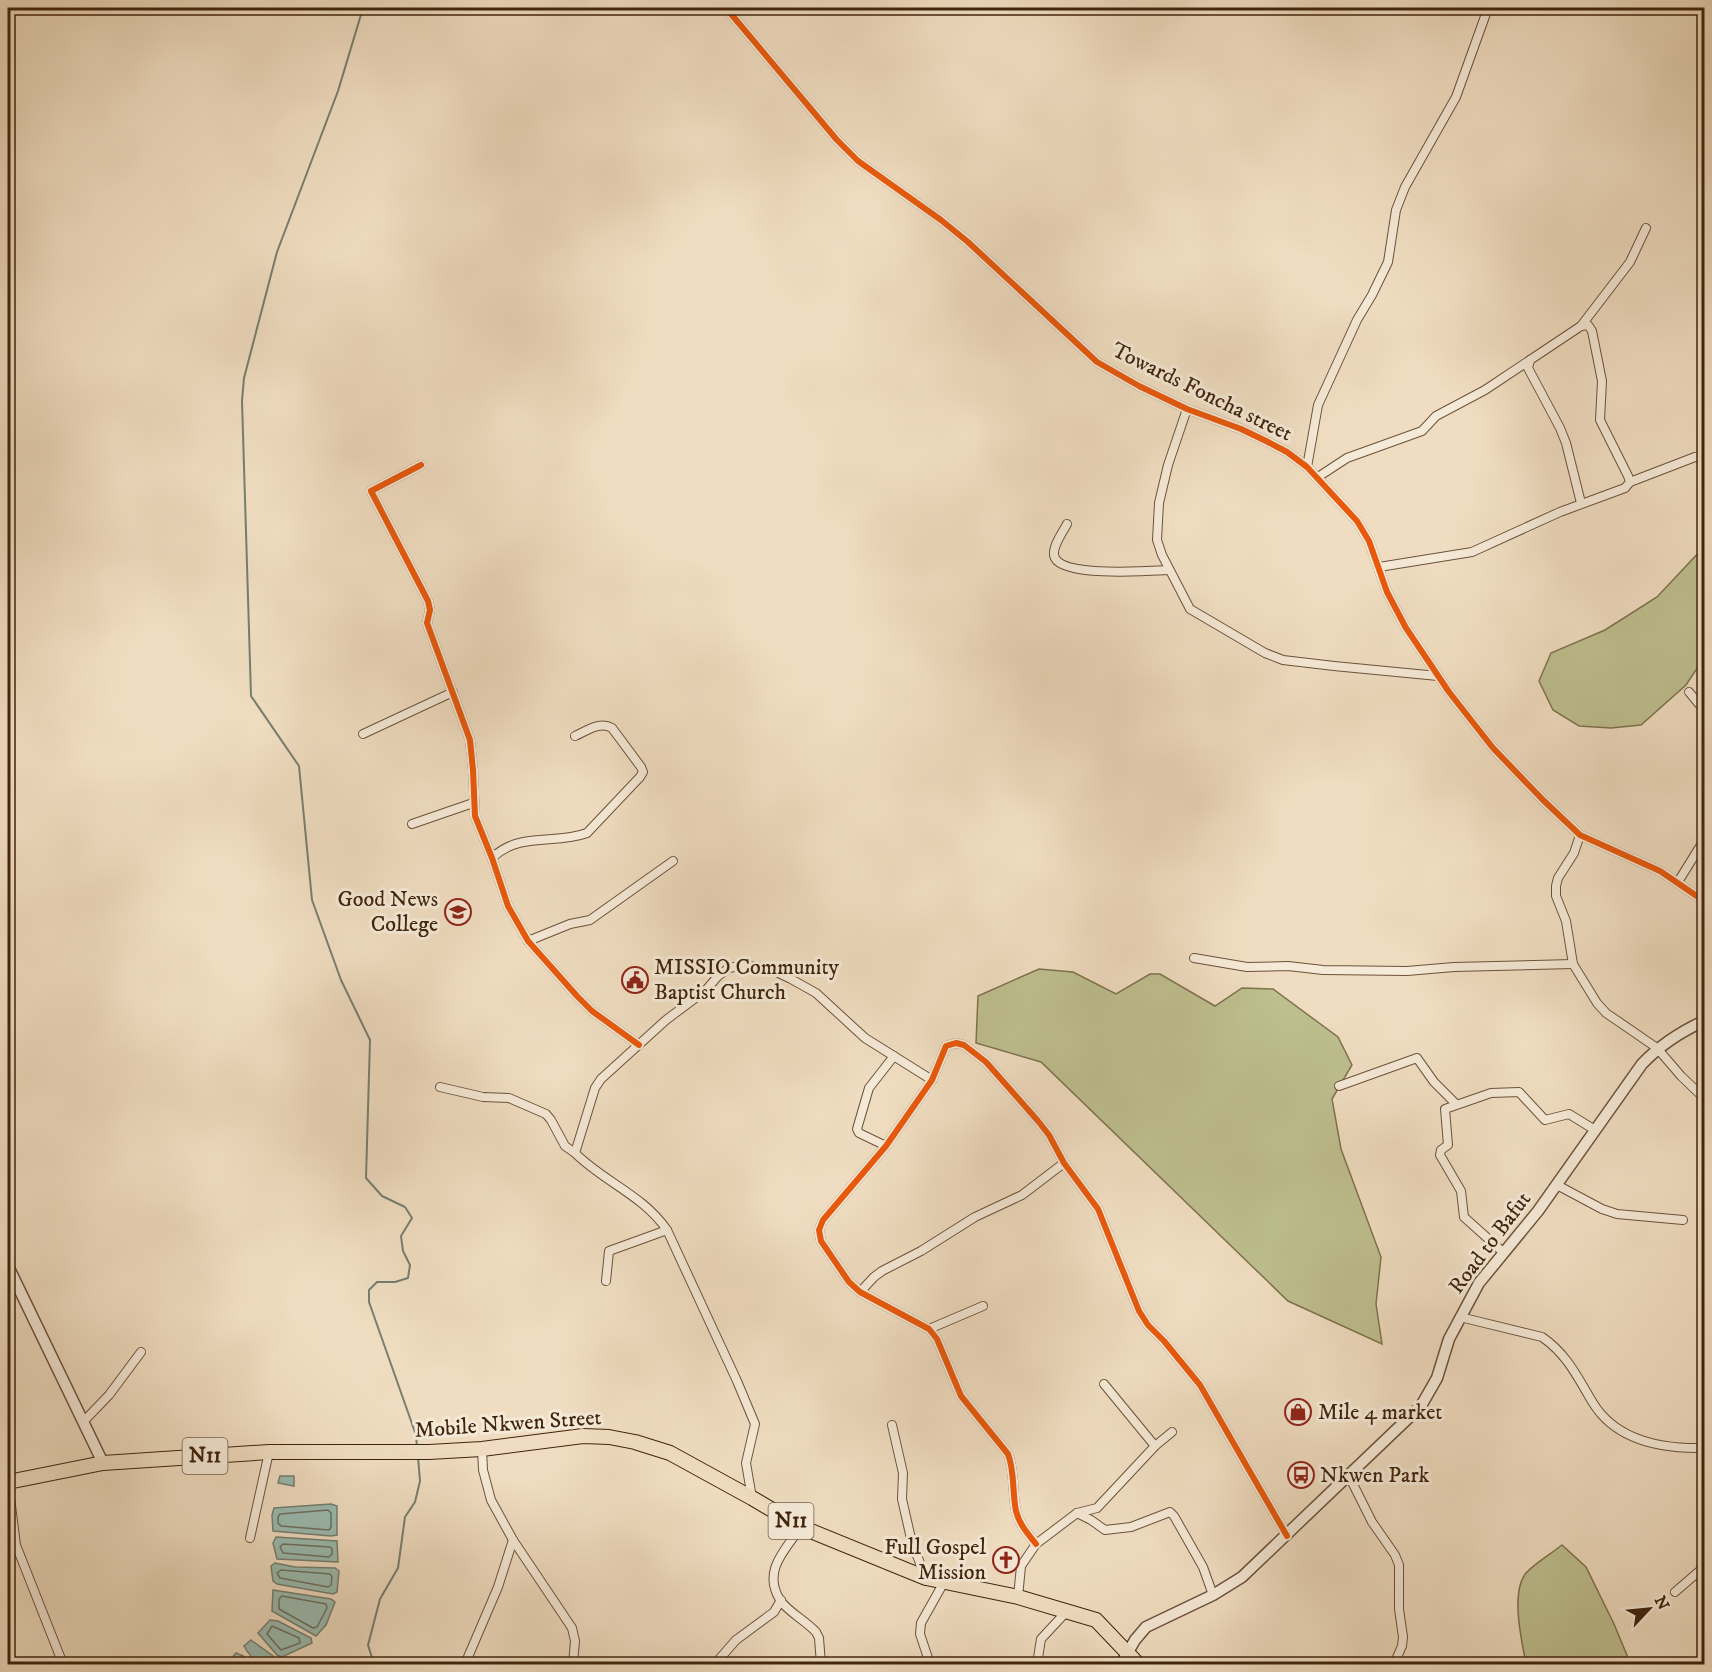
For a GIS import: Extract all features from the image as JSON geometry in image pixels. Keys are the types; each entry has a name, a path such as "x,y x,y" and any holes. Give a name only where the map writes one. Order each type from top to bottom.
{"highway":[{"name":"Mobile Nkwen Street","path":"8,1482 103,1463 269,1452 429,1452 482,1449 583,1436 609,1437 670,1453 801,1527 926,1578 1018,1597 1096,1620 1124,1659 1138,1665"}],"street":[{"name":"Towards Foncha street","path":"726,8 837,140 858,161 968,242 1097,362 1131,382 1187,409 1258,437 1287,452 1307,466 1357,521 1380,567 1395,610 1438,675 1493,748 1543,801 1581,835 1639,861 1678,882 1704,901"},
{"path":"1307,466 1318,405 1357,320 1388,262 1396,210 1409,179 1455,97 1488,8"},
{"path":"1318,477 1347,458 1422,431 1436,416 1485,390 1581,326 1630,262 1646,228"},
{"path":"1581,326 1588,326 1592,331 1600,369 1602,381 1600,420 1630,482"},
{"path":"1530,360 1528,368 1566,443 1581,502"},
{"path":"1187,409 1168,465 1159,503 1156,540 1190,609 1265,653 1283,660 1438,675"},
{"path":"1380,567 1472,552 1581,502 1624,488 1630,482 1695,457"},
{"path":"421,465 371,491 428,601 430,610 427,623 472,750 473,803 478,827 492,858 508,906 528,941 553,972 584,1004 639,1045"},
{"path":"1067,524 1054,553 1060,564 1105,572 1169,570"},
{"path":"363,734 453,692"},
{"path":"1689,692 1704,710"},
{"path":"492,858 501,849 513,844 580,836 587,833 643,772 612,728 601,725 575,736"},
{"path":"412,824 473,803"},
{"path":"1581,835 1556,886 1556,896 1566,921 1573,964 1596,1003 1657,1048 1704,1098"},
{"path":"1678,882 1704,840"},
{"path":"528,941 570,924 590,920 673,861"},
{"path":"1194,958 1247,967 1288,966 1323,970 1407,971 1454,967 1573,964"},
{"path":"575,1153 595,1088 601,1079 729,968 755,966 792,979 816,993 865,1038 932,1080"},
{"name":"Road to Bafut","path":"1124,1659 1146,1627 1213,1595 1242,1577 1421,1406 1439,1374 1444,1350 1479,1283 1538,1211 1625,1086 1657,1048 1684,1030 1704,1021"},
{"path":"1036,1545 1021,1524 1017,1514 1012,1465 1008,1454 961,1396 937,1339 929,1329 860,1292 849,1282 829,1255 821,1241 819,1230 823,1220 886,1146 932,1080 946,1046 956,1043 964,1045 993,1069 1049,1135 1064,1163 1098,1209 1139,1311 1148,1325 1200,1385 1287,1536"},
{"path":"886,1146 859,1133 857,1129 869,1088 894,1056"},
{"path":"1339,1086 1417,1058 1434,1082 1456,1104"},
{"path":"440,1087 483,1096 509,1098 546,1114 565,1146 651,1210 666,1230 737,1381 754,1425 746,1463 752,1498"},
{"path":"1504,1253 1464,1217 1461,1191 1440,1155 1441,1150 1448,1144 1445,1108 1491,1093 1519,1092 1545,1120 1569,1114 1595,1130"},
{"path":"860,1292 882,1271 921,1251 975,1217 1022,1195 1064,1163"},
{"path":"1557,1185 1602,1209 1617,1214 1683,1220"},
{"path":"606,1281 609,1251 666,1230"},
{"path":"8,1266 103,1463"},
{"path":"929,1329 983,1306"},
{"path":"1460,1317 1542,1338 1553,1345 1565,1356 1595,1406 1624,1433 1659,1446 1704,1448"},
{"path":"84,1421 109,1395 141,1352"},
{"path":"1104,1384 1155,1446"},
{"path":"892,1425 903,1473 904,1509 912,1543 926,1578"},
{"path":"1018,1597 1021,1566 1036,1545 1077,1513 1097,1508 1155,1446 1172,1432"},
{"path":"482,1449 483,1470 491,1500 513,1540 572,1628 575,1641 573,1665"},
{"path":"250,1538 269,1452"},
{"path":"1349,1476 1372,1522 1395,1555 1399,1565 1398,1609 1404,1636 1394,1665"},
{"path":"8,1482 16,1545 63,1665"},
{"path":"1077,1513 1105,1530 1131,1527 1170,1512 1203,1567 1213,1595"},
{"path":"801,1527 775,1566 773,1575 781,1600 816,1632 819,1638 821,1665"},
{"path":"465,1665 498,1587 513,1540"},
{"path":"1675,1592 1704,1567"},
{"path":"930,1665 920,1634 921,1623 944,1582"},
{"path":"715,1665 736,1640 774,1612 781,1600"},
{"path":"1037,1665 1041,1639 1068,1610"}],"green space":[{"path":"1704,547 1704,658 1686,685 1641,725 1611,728 1579,726 1553,710 1539,681 1551,653 1605,630 1657,597"},
{"path":"1039,969 1073,972 1116,994 1150,974 1160,974 1215,1006 1242,988 1273,989 1338,1037 1352,1065 1332,1099 1341,1149 1381,1257 1376,1304 1382,1344 1288,1301 1041,1062 976,1043 978,996"},
{"path":"1562,1545 1586,1567 1629,1660 1637,1664 1526,1664 1518,1618 1521,1582 1529,1570"}],"water":[{"path":"280,1476 294,1476 294,1486 278,1483"},
{"path":"331,1504 337,1506 337,1535 273,1531 274,1508"},
{"path":"276,1537 337,1541 338,1562 277,1559 273,1543"},
{"path":"275,1563 295,1567 335,1568 339,1571 337,1592 333,1594 277,1584 273,1581 271,1566"},
{"path":"273,1590 331,1599 335,1602 326,1625 316,1636 272,1611"},
{"path":"270,1620 278,1621 311,1638 312,1643 282,1657 277,1655 258,1633"},
{"path":"251,1640 273,1656 274,1661 260,1663 256,1661 244,1646"},
{"path":"236,1653 243,1656 252,1664 229,1664"}],"waterway":[{"path":"363,8 338,91 277,252 244,378 242,401 251,696 299,766 312,900 341,980 370,1040 366,1178 382,1196 405,1207 412,1218 401,1236 403,1251 410,1265 408,1278 395,1282 377,1282 369,1290 369,1302 416,1435 417,1448"},
{"path":"371,1664 373,1661 368,1645 380,1599 398,1568 405,1517 415,1502 420,1481 418,1457"}],"cycle path":[{"path":"726,8 837,140 858,161 968,242 1097,362 1139,386 1187,409 1266,441 1287,452 1307,467 1357,521 1369,541 1387,592 1406,628 1449,692 1493,748 1580,835 1660,871 1704,901"},
{"path":"421,465 371,491 428,601 430,610 427,623 470,740 475,816 508,906 528,941 577,996 592,1011 639,1045"},
{"path":"1036,1544 1017,1516 1012,1468 1008,1454 961,1396 937,1339 929,1329 860,1292 849,1282 821,1241 819,1230 823,1220 886,1146 932,1080 946,1046 956,1043 964,1045 986,1062 1049,1135 1064,1163 1098,1209 1139,1311 1148,1325 1200,1385 1287,1536"}],"place":[{"name":"Good News College","path":"458,912"},
{"name":"MISSIO Community Baptist Church","path":"635,980"},
{"name":"Mile 4 market","path":"1298,1412"},
{"name":"Nkwen Park","path":"1301,1475"},
{"name":"Full Gospel Mission","path":"1006,1560"}]}
